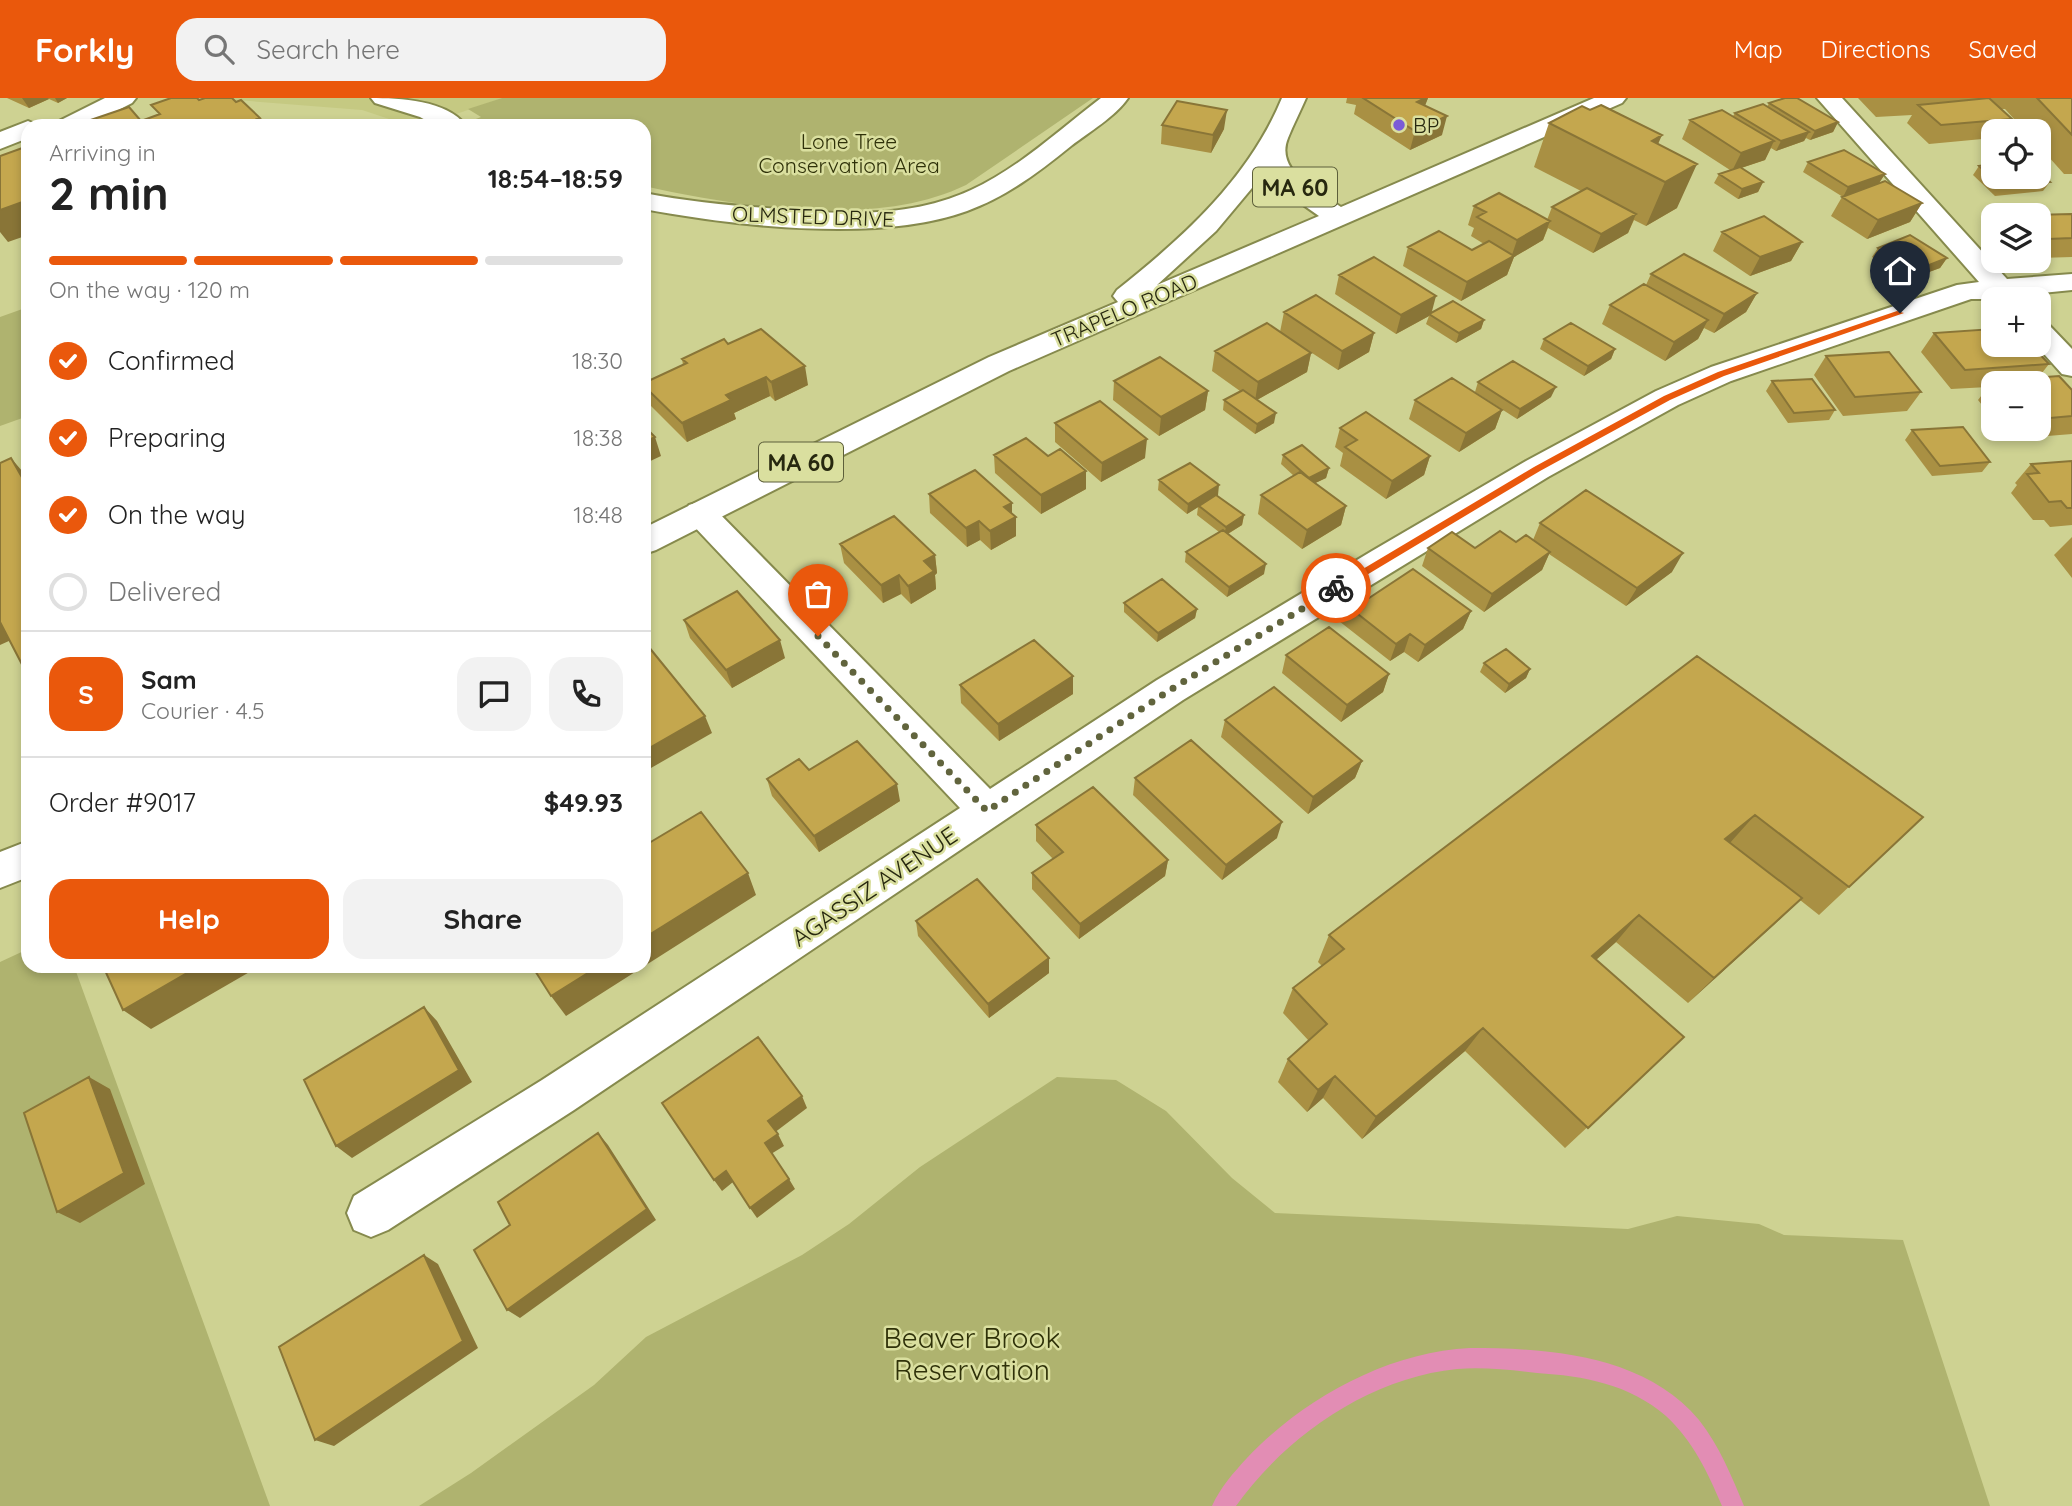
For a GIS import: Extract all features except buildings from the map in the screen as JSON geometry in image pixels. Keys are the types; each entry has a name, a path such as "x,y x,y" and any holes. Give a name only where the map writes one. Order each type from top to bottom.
{"street":[{"path":"82,119 124,98"},
{"path":"383,98 413,106 440,119"},
{"name":"OLMSTED DRIVE","path":"651,202 711,212 830,221 907,219 964,204 995,188 1116,98"},
{"name":"MA 60","path":"1089,324 1136,289 1192,239 1244,182 1274,141 1294,98"},
{"name":"TRAPELO ROAD","path":"651,538 948,389 1089,324 1614,98"},
{"path":"1829,98 1999,287"},
{"path":"3,157 12,134 21,131"},
{"name":"MA 60","path":"1274,141 1274,160 1284,177 1339,217"},
{"name":"AGASSIZ AVENUE","path":"2041,287 2072,282"},
{"name":"AGASSIZ AVENUE","path":"371,1213 558,1095 1170,690 1537,469 1667,398 1721,374 1967,291 1981,292"},
{"path":"2051,344 2072,367"},
{"path":"700,513 987,811"},
{"path":"0,871 21,861"}],"shaded area":[{"path":"211,98 502,98 442,119 389,119 362,110"}],"green space":[{"name":"Lone Tree Conservation Area","path":"502,98 1093,98 966,185 930,199 891,207 849,210 763,207 651,188 651,119 476,119 481,117 468,109"},
{"path":"21,310 21,418 0,426 0,317"},
{"path":"21,952 21,973 77,973 270,1506 0,1506 0,962"},
{"name":"Beaver Brook Reservation","path":"1057,1077 1116,1080 1166,1111 1232,1178 1275,1213 1628,1229 1677,1216 1759,1224 1784,1235 1903,1240 1990,1506 419,1506 471,1473 594,1385 646,1337 802,1255 849,1224 920,1167"}],"waterway":[{"path":"1223,1506 1265,1454 1321,1410 1384,1378 1417,1367 1470,1358 1552,1363 1589,1369 1625,1379 1657,1396 1683,1418 1701,1441 1733,1506"}],"way so far":[{"path":"818,636 987,811 1170,690 1336,588"}],"place":[{"name":"BP","path":"1399,125"}],"route":[{"path":"1336,588 1537,469 1667,398 1721,374 1900,313"}]}
